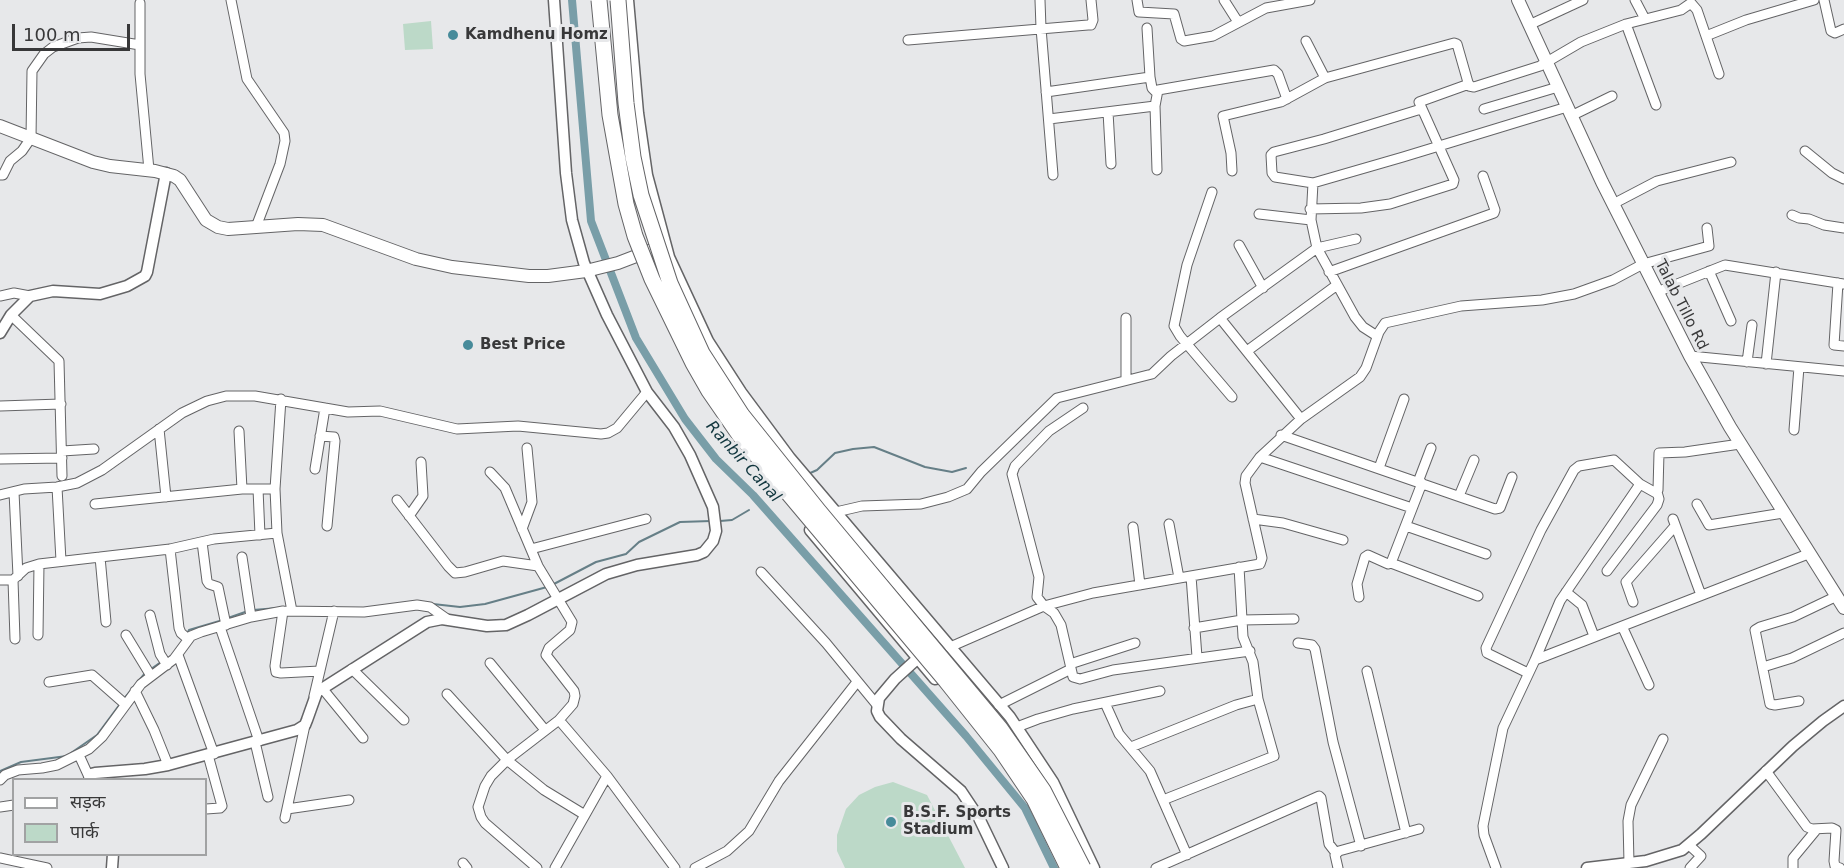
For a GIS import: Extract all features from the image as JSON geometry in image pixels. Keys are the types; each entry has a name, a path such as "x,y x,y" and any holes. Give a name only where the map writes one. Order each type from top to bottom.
{"highway":[{"path":"599,0 610,115 626,204 635,236 652,279 693,363 714,399 740,436 946,681 1001,750 1034,799 1068,868"},
{"path":"618,0 626,103 641,195 669,283 702,353 742,415 1006,737 1043,790 1083,868"}],"main road":[{"name":"Talab Tillo Rd","path":"1518,0 1613,204 1690,356 1740,444 1844,608"},
{"path":"0,126 93,162 166,173 180,180 200,213 211,224 228,229 298,224 323,225 403,255 452,267 529,276 548,276 590,270 618,263 652,250 658,250 669,257"}],"street":[{"path":"231,0 247,79 284,133 285,141 280,164 256,227"},
{"path":"318,692 417,627 433,620 447,619 487,626 506,625 557,597 618,570 697,555 709,547 716,531 713,507 685,446 647,392 590,270 572,220 566,173 554,0"},
{"path":"592,0 602,105 619,201 636,256 682,356 727,428 774,487 917,664 994,747 1030,804 1060,868"},
{"path":"628,0 638,113 647,176 669,257 708,341 741,392 790,458 1017,727 1053,782 1094,868"},
{"path":"1040,0 1053,176"},
{"path":"908,40 1091,25 1093,20 1091,0"},
{"path":"1137,0 1139,12 1174,14 1180,39 1184,41 1213,36 1270,7 1310,0"},
{"path":"1224,0 1238,22"},
{"path":"1529,25 1583,0"},
{"path":"1635,0 1645,19"},
{"path":"1706,36 1746,20 1814,0"},
{"path":"1824,0 1831,32 1835,33 1844,29"},
{"path":"1232,171 1231,153 1223,117 1287,99 1325,78 1454,43 1457,44 1469,84 1474,87 1546,63 1581,42 1626,24 1681,10 1692,2 1719,74"},
{"path":"140,3 140,74 149,170"},
{"path":"1626,24 1656,105"},
{"path":"1147,28 1150,77 1152,88 1156,92 1157,170"},
{"path":"0,176 31,138 32,71 44,54 53,47 78,38 91,37 140,45"},
{"path":"1306,41 1325,78"},
{"path":"1156,92 1162,88 1274,70 1278,74 1287,99"},
{"path":"1046,92 1150,77"},
{"path":"1310,209 1377,207 1450,185 1454,180 1419,102 1469,84"},
{"path":"1484,109 1558,87"},
{"path":"1421,109 1274,152 1271,155 1272,173 1275,177 1313,183 1569,111 1612,96"},
{"path":"1048,119 1155,106"},
{"path":"1108,112 1111,164"},
{"path":"1805,151 1832,173 1844,179"},
{"path":"1613,204 1657,181 1731,162"},
{"path":"0,296 14,293 30,296 53,291 100,294 127,286 145,276 166,173"},
{"path":"1329,272 1494,213 1495,210 1483,176"},
{"path":"1313,183 1310,209 1317,248 1355,317 1371,332"},
{"path":"1212,192 1187,265 1174,319 1175,330 1232,398"},
{"path":"1259,214 1311,220"},
{"path":"1792,215 1834,228 1844,228"},
{"path":"950,647 1044,606 1093,593 1260,564 1262,561 1245,480 1249,470 1297,414 1360,377 1366,368 1371,332 1385,323 1443,309 1542,300 1574,294 1613,280 1643,264 1709,246 1707,228"},
{"path":"836,512 862,506 921,504 967,489 981,472 1056,398 1152,374 1166,360 1220,318 1317,248 1356,239"},
{"path":"1239,245 1263,288"},
{"path":"1657,292 1729,265 1841,284 1834,343 1836,346 1844,346"},
{"path":"1709,271 1731,321"},
{"path":"1766,364 1776,272"},
{"path":"1247,351 1337,285"},
{"path":"0,333 11,315 30,296"},
{"path":"11,315 60,361 63,476"},
{"path":"1126,318 1126,380"},
{"path":"1220,318 1297,414"},
{"path":"1747,362 1752,325"},
{"path":"1690,356 1844,371"},
{"path":"1794,430 1799,367"},
{"path":"0,495 24,489 77,483 194,406 217,398 240,395 281,399 348,412 388,412 457,429 518,426 601,434 617,428 647,392"},
{"path":"281,399 275,489 277,533 290,608 275,666 276,672 281,674 320,671"},
{"path":"1378,468 1404,399"},
{"path":"0,406 61,404"},
{"path":"315,469 325,408"},
{"path":"1083,408 1049,431 1013,471 1039,577 1037,597 1054,613 1061,626 1074,679 1113,670 1250,651"},
{"path":"159,429 166,497"},
{"path":"239,430 242,489"},
{"path":"1281,435 1498,509 1512,477"},
{"path":"320,436 334,437 336,441 327,525"},
{"path":"1607,571 1655,508 1659,499 1659,453 1740,444"},
{"path":"522,529 532,501 527,448"},
{"path":"1391,563 1406,526 1431,448"},
{"path":"0,459 94,449"},
{"path":"1260,457 1412,508"},
{"path":"1459,496 1474,460"},
{"path":"1528,673 1487,653 1486,648 1540,530 1568,480 1579,466 1614,460 1640,484 1655,493 1658,492"},
{"path":"409,516 423,496 421,462"},
{"path":"490,472 505,488 538,566 570,617 572,627 549,648 546,655 573,691 575,696 573,704 559,720 507,760 488,780 480,800 479,812 485,823 537,868"},
{"path":"1496,868 1483,826 1503,728 1553,615 1566,592 1640,484"},
{"path":"57,487 61,561"},
{"path":"94,504 242,489 275,489"},
{"path":"258,489 260,535"},
{"path":"14,492 15,639"},
{"path":"397,500 455,573 503,561 538,566"},
{"path":"1697,504 1708,525 1783,513"},
{"path":"531,549 646,519"},
{"path":"1253,519 1283,523 1343,540"},
{"path":"1632,602 1626,582 1674,522 1701,595"},
{"path":"1169,524 1179,578"},
{"path":"1406,526 1486,554"},
{"path":"1133,527 1140,585"},
{"path":"0,580 15,578 26,568 39,564 170,549 202,542 277,533"},
{"path":"202,542 207,581 218,587 224,623 257,742 268,797"},
{"path":"170,549 179,628 186,638"},
{"path":"1535,660 1808,554"},
{"path":"1359,597 1357,584 1366,555 1478,596"},
{"path":"100,557 106,622"},
{"path":"242,557 250,613"},
{"path":"38,635 39,564"},
{"path":"1163,800 1274,756 1258,699 1250,651 1243,640 1239,567"},
{"path":"761,572 826,643 877,705 880,717 901,739 961,791 979,818 1003,868"},
{"path":"1191,576 1197,657"},
{"path":"1566,592 1581,605 1594,636"},
{"path":"1798,701 1771,705 1755,633 1757,629 1787,619 1837,596"},
{"path":"0,780 10,772 57,765 79,755 102,737 122,702 135,691 149,672 164,661 178,655 186,638 250,613 290,608 372,612 412,605 436,610 447,619"},
{"path":"334,611 320,671 318,692 305,725 286,813 349,800"},
{"path":"150,615 164,661"},
{"path":"1194,628 1242,620 1294,619"},
{"path":"1622,626 1649,685"},
{"path":"1763,667 1792,658 1844,633"},
{"path":"126,635 149,672"},
{"path":"999,705 1071,666 1135,643"},
{"path":"1298,644 1312,645 1315,649 1333,742 1361,846"},
{"path":"178,655 211,755 222,806 207,809"},
{"path":"490,663 546,730"},
{"path":"877,705 879,698 917,664"},
{"path":"352,669 404,720"},
{"path":"1367,671 1406,833"},
{"path":"49,682 92,675 122,702"},
{"path":"701,867 727,851 749,831 779,781 857,682"},
{"path":"135,691 168,765"},
{"path":"1017,727 1038,718 1160,691"},
{"path":"318,692 363,738"},
{"path":"447,694 507,760 544,790 585,815"},
{"path":"1131,747 1236,705 1258,699"},
{"path":"1105,703 1115,728 1150,771 1186,855"},
{"path":"1589,868 1671,855 1689,845 1815,727 1844,706"},
{"path":"559,720 607,776 675,868"},
{"path":"79,755 89,778 94,772 145,769 211,755 297,730 305,725"},
{"path":"1629,863 1628,821 1631,805 1663,739"},
{"path":"28,769 32,778"},
{"path":"1766,771 1807,826 1836,830 1834,861 1835,866 1840,868"},
{"path":"555,868 607,776"},
{"path":"1156,868 1319,796 1329,844 1336,853 1338,868"},
{"path":"1336,853 1419,829"},
{"path":"1793,868 1793,858 1817,829"},
{"path":"1689,845 1701,856 1690,868"},
{"path":"0,858 24,866 47,868"}],"green space":[{"path":"431,21 433,49 405,50 403,24"},
{"name":"B.S.F. Sports Stadium","path":"893,782 927,795 965,868 845,868 837,851 837,835 846,809 859,795"}],"waterway":[{"name":"Ranbir Canal","path":"572,0 591,221 636,338 685,419 716,459 753,495 966,736 1025,808 1054,868"},
{"path":"808,474 817,470 835,453 874,447 925,467 952,472 966,468"},
{"path":"720,521 732,520 749,510"},
{"path":"552,585 596,562 626,554 639,542 680,522 711,521"},
{"path":"433,604 460,607 485,604 547,587"},
{"path":"298,607 326,607"},
{"path":"253,610 278,608"},
{"path":"228,618 248,611"},
{"path":"187,634 189,630 223,620"},
{"path":"151,669 161,662"},
{"path":"123,700 146,672"},
{"path":"71,753 97,735 120,704"},
{"path":"0,771 21,762 67,756"}],"place":[{"name":"Kamdhenu Homz","path":"453,35"},
{"name":"Best Price","path":"468,345"},
{"name":"B.S.F. Sports Stadium","path":"891,822"}]}
